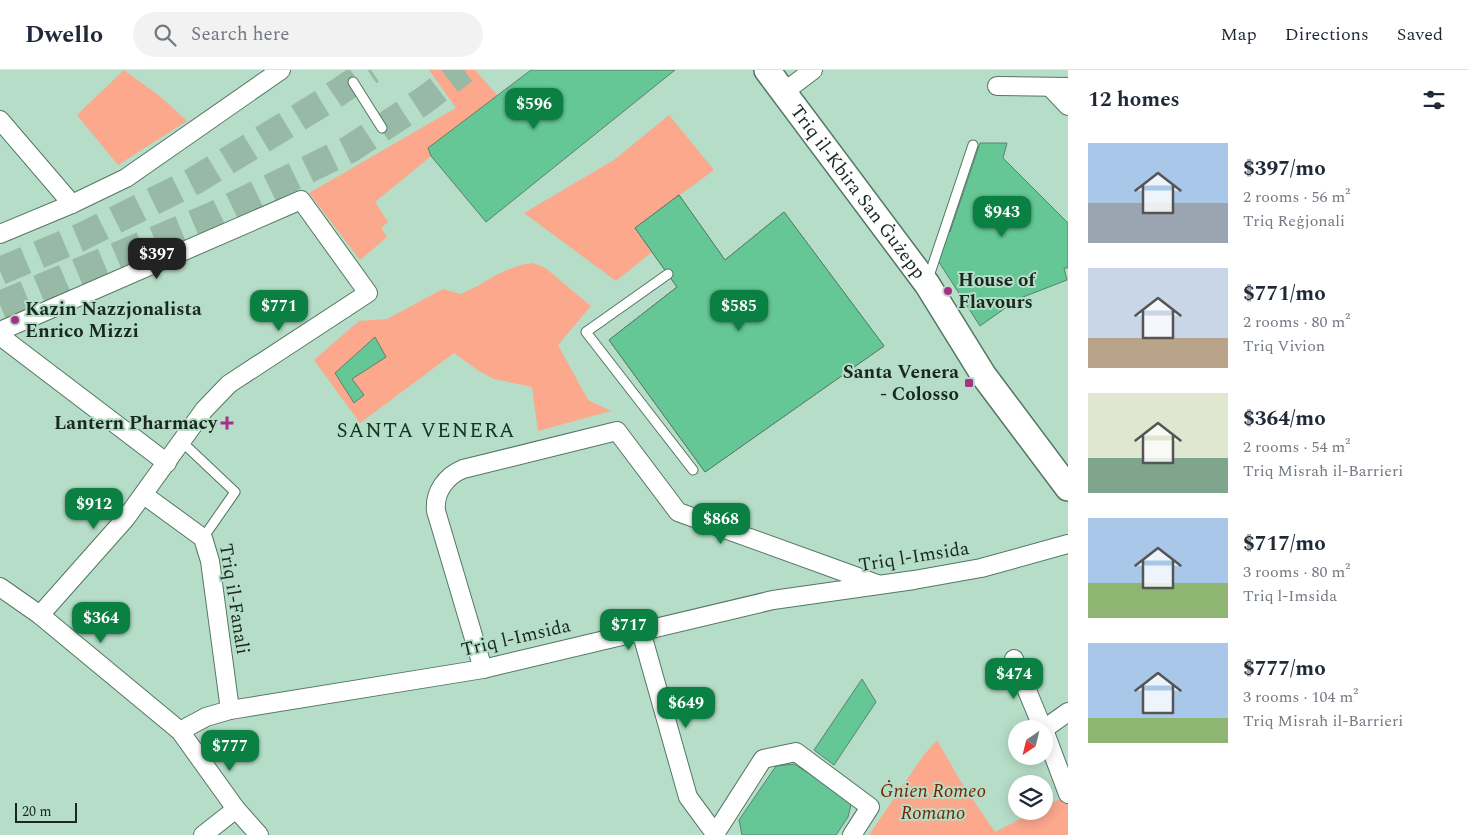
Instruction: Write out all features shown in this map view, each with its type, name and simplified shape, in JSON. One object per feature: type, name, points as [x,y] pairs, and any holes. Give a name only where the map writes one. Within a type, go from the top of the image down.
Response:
[{"type":"main road","name":"Triq il-Kbira San Ġużepp","points":[[768,70],[927,284],[984,376],[1068,488]]},
{"type":"street","points":[[0,234],[72,204],[126,178],[282,70]]},
{"type":"street","points":[[784,92],[813,70]]},
{"type":"street","points":[[998,86],[1068,87]]},
{"type":"street","points":[[1050,87],[1068,106]]},
{"type":"street","points":[[0,120],[72,204]]},
{"type":"street","points":[[0,331],[302,200],[368,293],[229,384],[204,410],[126,518],[40,615]]},
{"type":"street","points":[[0,336],[167,462]]},
{"type":"street","points":[[482,669],[436,511],[435,501],[437,493],[450,476],[463,469],[617,431],[678,512],[879,585]]},
{"type":"street","name":"Triq il-Fanali","points":[[144,495],[203,538],[210,561],[230,710]]},
{"type":"street","name":"Triq l-Imsida","points":[[180,731],[206,717],[230,710],[482,669],[773,600],[914,580],[980,568],[1068,544]]},
{"type":"street","points":[[0,587],[40,615],[180,731],[236,809],[259,835]]},
{"type":"street","points":[[641,631],[688,797],[715,834],[763,759],[796,752],[870,807],[852,835]]},
{"type":"street","points":[[1014,659],[1040,720]]},
{"type":"street","points":[[1053,723],[1068,712]]},
{"type":"street","points":[[1053,753],[1068,794]]},
{"type":"street","points":[[203,835],[236,809]]},
{"type":"lane","points":[[353,82],[382,128]]},
{"type":"lane","points":[[927,284],[973,145]]},
{"type":"lane","points":[[668,274],[586,332],[693,470]]},
{"type":"lane","points":[[181,441],[235,492],[203,538]]},
{"type":"green space","points":[[124,70],[161,97],[187,121],[118,165],[77,115]]},
{"type":"green space","points":[[429,70],[475,70],[498,96],[431,156],[375,202],[388,222],[381,228],[387,237],[360,260],[309,193],[456,108]]},
{"type":"green space","points":[[669,115],[714,170],[635,228],[652,252],[616,281],[524,213],[614,160]]},
{"type":"green space","points":[[532,263],[544,267],[591,306],[558,345],[588,400],[611,411],[538,431],[532,387],[494,379],[454,353],[360,423],[314,360],[359,321],[387,319],[443,289],[460,294],[512,268]]},
{"type":"green space","name":"Ġnien Romeo Romano","points":[[937,740],[961,782],[995,832],[1018,820],[1053,820],[1053,802],[1068,795],[1068,835],[869,835],[923,756]]},
{"type":"building","points":[[531,70],[675,70],[486,222],[431,156],[428,148]]},
{"type":"building","points":[[980,143],[1007,143],[1003,158],[1068,223],[1068,268],[1064,268],[1067,280],[1018,299],[980,326],[937,259],[946,231],[950,232]]},
{"type":"building","points":[[679,195],[725,260],[784,212],[884,346],[705,472],[609,340],[677,287],[635,228]],"holes":[[[798,261],[851,335],[717,431],[663,358]]]},
{"type":"building","points":[[679,195],[725,260],[784,212],[884,346],[705,472],[609,340],[677,287],[635,228]]},
{"type":"building","points":[[375,337],[386,357],[352,379],[364,395],[354,403],[335,373]]},
{"type":"building","points":[[862,679],[876,702],[834,765],[814,750]]},
{"type":"building","points":[[794,764],[852,801],[848,817],[836,835],[742,835],[739,820],[776,766]]},
{"type":"tunnel","points":[[0,271],[81,237],[194,181],[324,102],[371,70]]},
{"type":"tunnel","points":[[0,305],[210,217],[350,149],[423,101],[464,70]]},
{"type":"place","name":"House of Flavours","points":[[948,291]]},
{"type":"place","name":"Kazin Nazzjonalista Enrico Mizzi","points":[[15,320]]},
{"type":"place","name":"Santa Venera - Colosso","points":[[969,383]]},
{"type":"place","name":"Lantern Pharmacy","points":[[227,423]]},
{"type":"district","name":"SANTA VENERA","points":[[426,431]]}]
